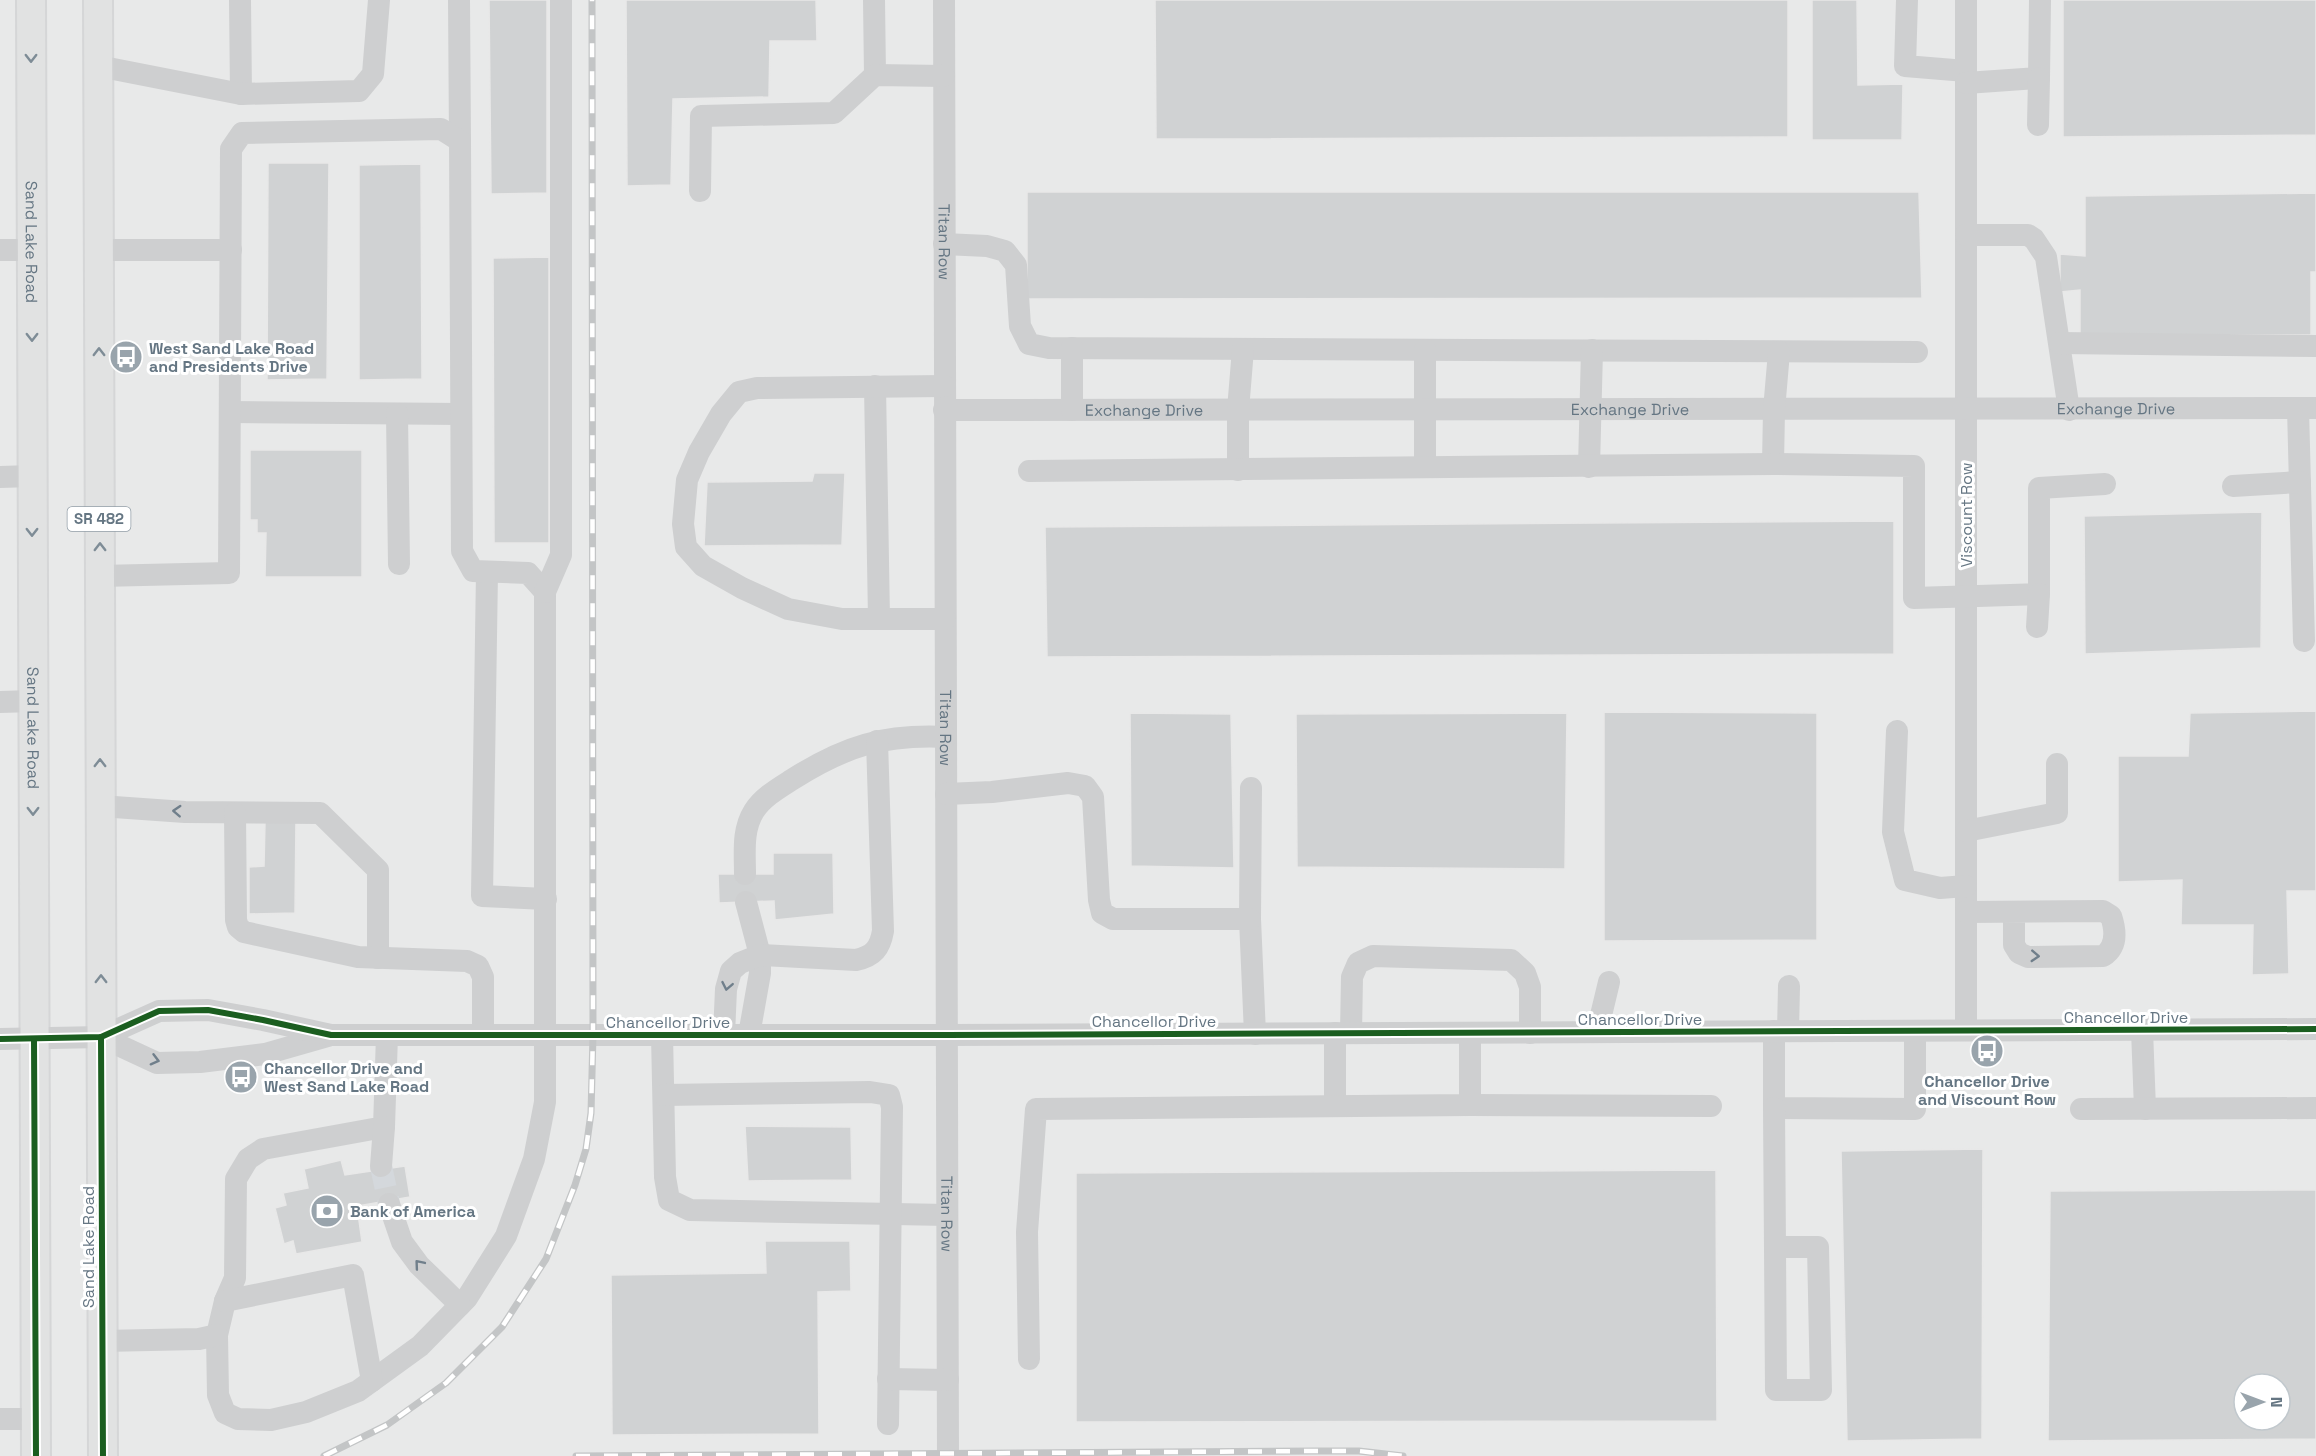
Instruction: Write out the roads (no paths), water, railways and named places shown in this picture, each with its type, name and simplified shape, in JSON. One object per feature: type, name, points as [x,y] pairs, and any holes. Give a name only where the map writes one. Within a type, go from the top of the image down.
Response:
[{"type":"main road","name":"Sand Lake Road","points":[[31,0],[36,1456]]},
{"type":"main road","name":"Sand Lake Road","points":[[98,0],[103,1456]]},
{"type":"street","points":[[240,0],[241,94]]},
{"type":"street","points":[[98,66],[241,94],[360,91],[373,74],[379,0]]},
{"type":"street","points":[[459,0],[462,551],[473,571],[528,573],[545,592]]},
{"type":"street","points":[[384,1127],[263,1149],[248,1159],[236,1179],[235,1278],[225,1301],[217,1335],[218,1395],[225,1413],[238,1419],[271,1420],[306,1412],[358,1390],[420,1346],[467,1298],[506,1236],[534,1159],[545,1102],[545,592],[561,555],[561,0]]},
{"type":"street","points":[[874,0],[875,75]]},
{"type":"street","name":"Titan Row","points":[[944,0],[948,1456]]},
{"type":"street","points":[[1907,0],[1905,66],[1965,76],[2038,78]]},
{"type":"street","name":"Viscount Row","points":[[1965,0],[1965,1030]]},
{"type":"street","points":[[2038,124],[2040,0]]},
{"type":"street","points":[[700,190],[701,116],[834,113],[875,75],[944,76]]},
{"type":"street","points":[[100,576],[229,573],[231,149],[242,133],[441,129],[460,141]]},
{"type":"street","points":[[1965,235],[2028,235],[2034,238],[2046,257],[2069,410]]},
{"type":"street","points":[[944,244],[987,246],[1005,251],[1016,265],[1020,326],[1029,344],[1048,348],[1917,352]]},
{"type":"street","points":[[0,250],[31,250]]},
{"type":"street","points":[[99,250],[231,250]]},
{"type":"street","points":[[2060,343],[2316,346]]},
{"type":"street","points":[[1072,348],[1072,410]]},
{"type":"street","points":[[1238,470],[1238,410],[1244,349]]},
{"type":"street","points":[[1425,350],[1425,467]]},
{"type":"street","points":[[1589,467],[1592,351]]},
{"type":"street","points":[[1773,464],[1774,410],[1779,352]]},
{"type":"street","points":[[875,386],[879,619]]},
{"type":"street","points":[[944,386],[757,388],[739,392],[721,414],[699,452],[687,480],[683,524],[686,547],[703,566],[742,588],[788,609],[842,619],[945,619]]},
{"type":"street","points":[[2304,641],[2300,482],[2307,408]]},
{"type":"street","name":"Exchange Drive","points":[[944,410],[2307,408]]},
{"type":"street","points":[[230,412],[461,414]]},
{"type":"street","points":[[397,414],[399,564]]},
{"type":"street","points":[[1029,471],[1773,464],[1914,466],[1914,598],[2038,594]]},
{"type":"street","points":[[0,477],[32,476]]},
{"type":"street","points":[[2233,486],[2300,482]]},
{"type":"street","points":[[2037,627],[2039,488],[2105,484]]},
{"type":"street","points":[[486,572],[482,896],[546,899]]},
{"type":"street","points":[[0,702],[33,701]]},
{"type":"street","points":[[1897,731],[1893,831],[1905,880],[1940,888],[1965,886]]},
{"type":"street","points":[[745,874],[745,835],[753,812],[765,798],[795,777],[832,756],[877,741],[901,737],[946,737]]},
{"type":"street","points":[[724,1035],[726,989],[732,971],[740,963],[760,956],[856,960],[866,958],[878,949],[883,931],[877,741]]},
{"type":"street","points":[[1965,831],[2057,813],[2057,764]]},
{"type":"street","points":[[946,794],[992,792],[1068,783],[1085,786],[1094,797],[1099,900],[1102,913],[1113,919],[1250,919]]},
{"type":"street","points":[[1251,788],[1250,919],[1255,1034]]},
{"type":"street","points":[[100,806],[235,813],[320,813],[378,870],[378,958]]},
{"type":"street","points":[[235,813],[236,920],[238,927],[244,932],[358,957],[467,961],[478,966],[483,977],[483,1035]]},
{"type":"street","points":[[746,902],[760,956],[760,973],[749,1035]]},
{"type":"street","points":[[1965,912],[2014,913]]},
{"type":"street","points":[[1335,1106],[1352,978],[1358,963],[1373,956],[1511,960],[1525,973],[1530,987],[1530,1033]]},
{"type":"street","points":[[1597,1032],[1609,982]]},
{"type":"street","points":[[1774,1247],[1818,1247],[1821,1390],[1776,1390],[1774,1247],[1774,1108],[1781,1031],[1789,986]]},
{"type":"street","name":"Chancellor Drive","points":[[0,1039],[101,1037],[159,1011],[198,1010],[262,1020],[331,1035],[1343,1034],[2316,1029]]},
{"type":"street","points":[[2142,1030],[2145,1109]]},
{"type":"street","points":[[1774,1108],[1915,1109],[1915,1031]]},
{"type":"street","points":[[1470,1033],[1470,1105]]},
{"type":"street","name":"Chancellor Drive","points":[[101,1037],[157,1063],[200,1062],[265,1054],[331,1035]]},
{"type":"street","points":[[381,1166],[387,1035]]},
{"type":"street","points":[[662,1035],[665,1178],[669,1200],[690,1210],[947,1215]]},
{"type":"street","points":[[664,1095],[870,1092],[889,1095],[892,1107],[892,1214],[888,1424]]},
{"type":"street","points":[[1029,1359],[1027,1232],[1036,1109],[1470,1105],[1711,1106]]},
{"type":"street","points":[[2081,1109],[2316,1108]]},
{"type":"street","points":[[389,1204],[402,1242],[419,1265],[460,1305]]},
{"type":"street","points":[[225,1301],[353,1275],[372,1381]]},
{"type":"street","points":[[102,1341],[198,1339],[217,1335]]},
{"type":"street","points":[[888,1379],[948,1380]]},
{"type":"street","points":[[0,1419],[35,1419]]},
{"type":"tunnel","points":[[381,1166],[389,1204]]},
{"type":"railway","points":[[324,1456],[387,1425],[446,1383],[502,1327],[546,1259],[575,1185],[586,1149],[591,1113],[593,1035],[592,0]]},
{"type":"railway","points":[[576,1456],[1318,1451],[1359,1451],[1403,1456]]},
{"type":"place","name":"West Sand Lake Road and Presidents Drive","points":[[126,357]]},
{"type":"place","name":"Chancellor Drive and Viscount Row","points":[[1987,1051]]},
{"type":"place","name":"Chancellor Drive and West Sand Lake Road","points":[[241,1077]]},
{"type":"place","name":"Bank of America","points":[[327,1211]]}]
